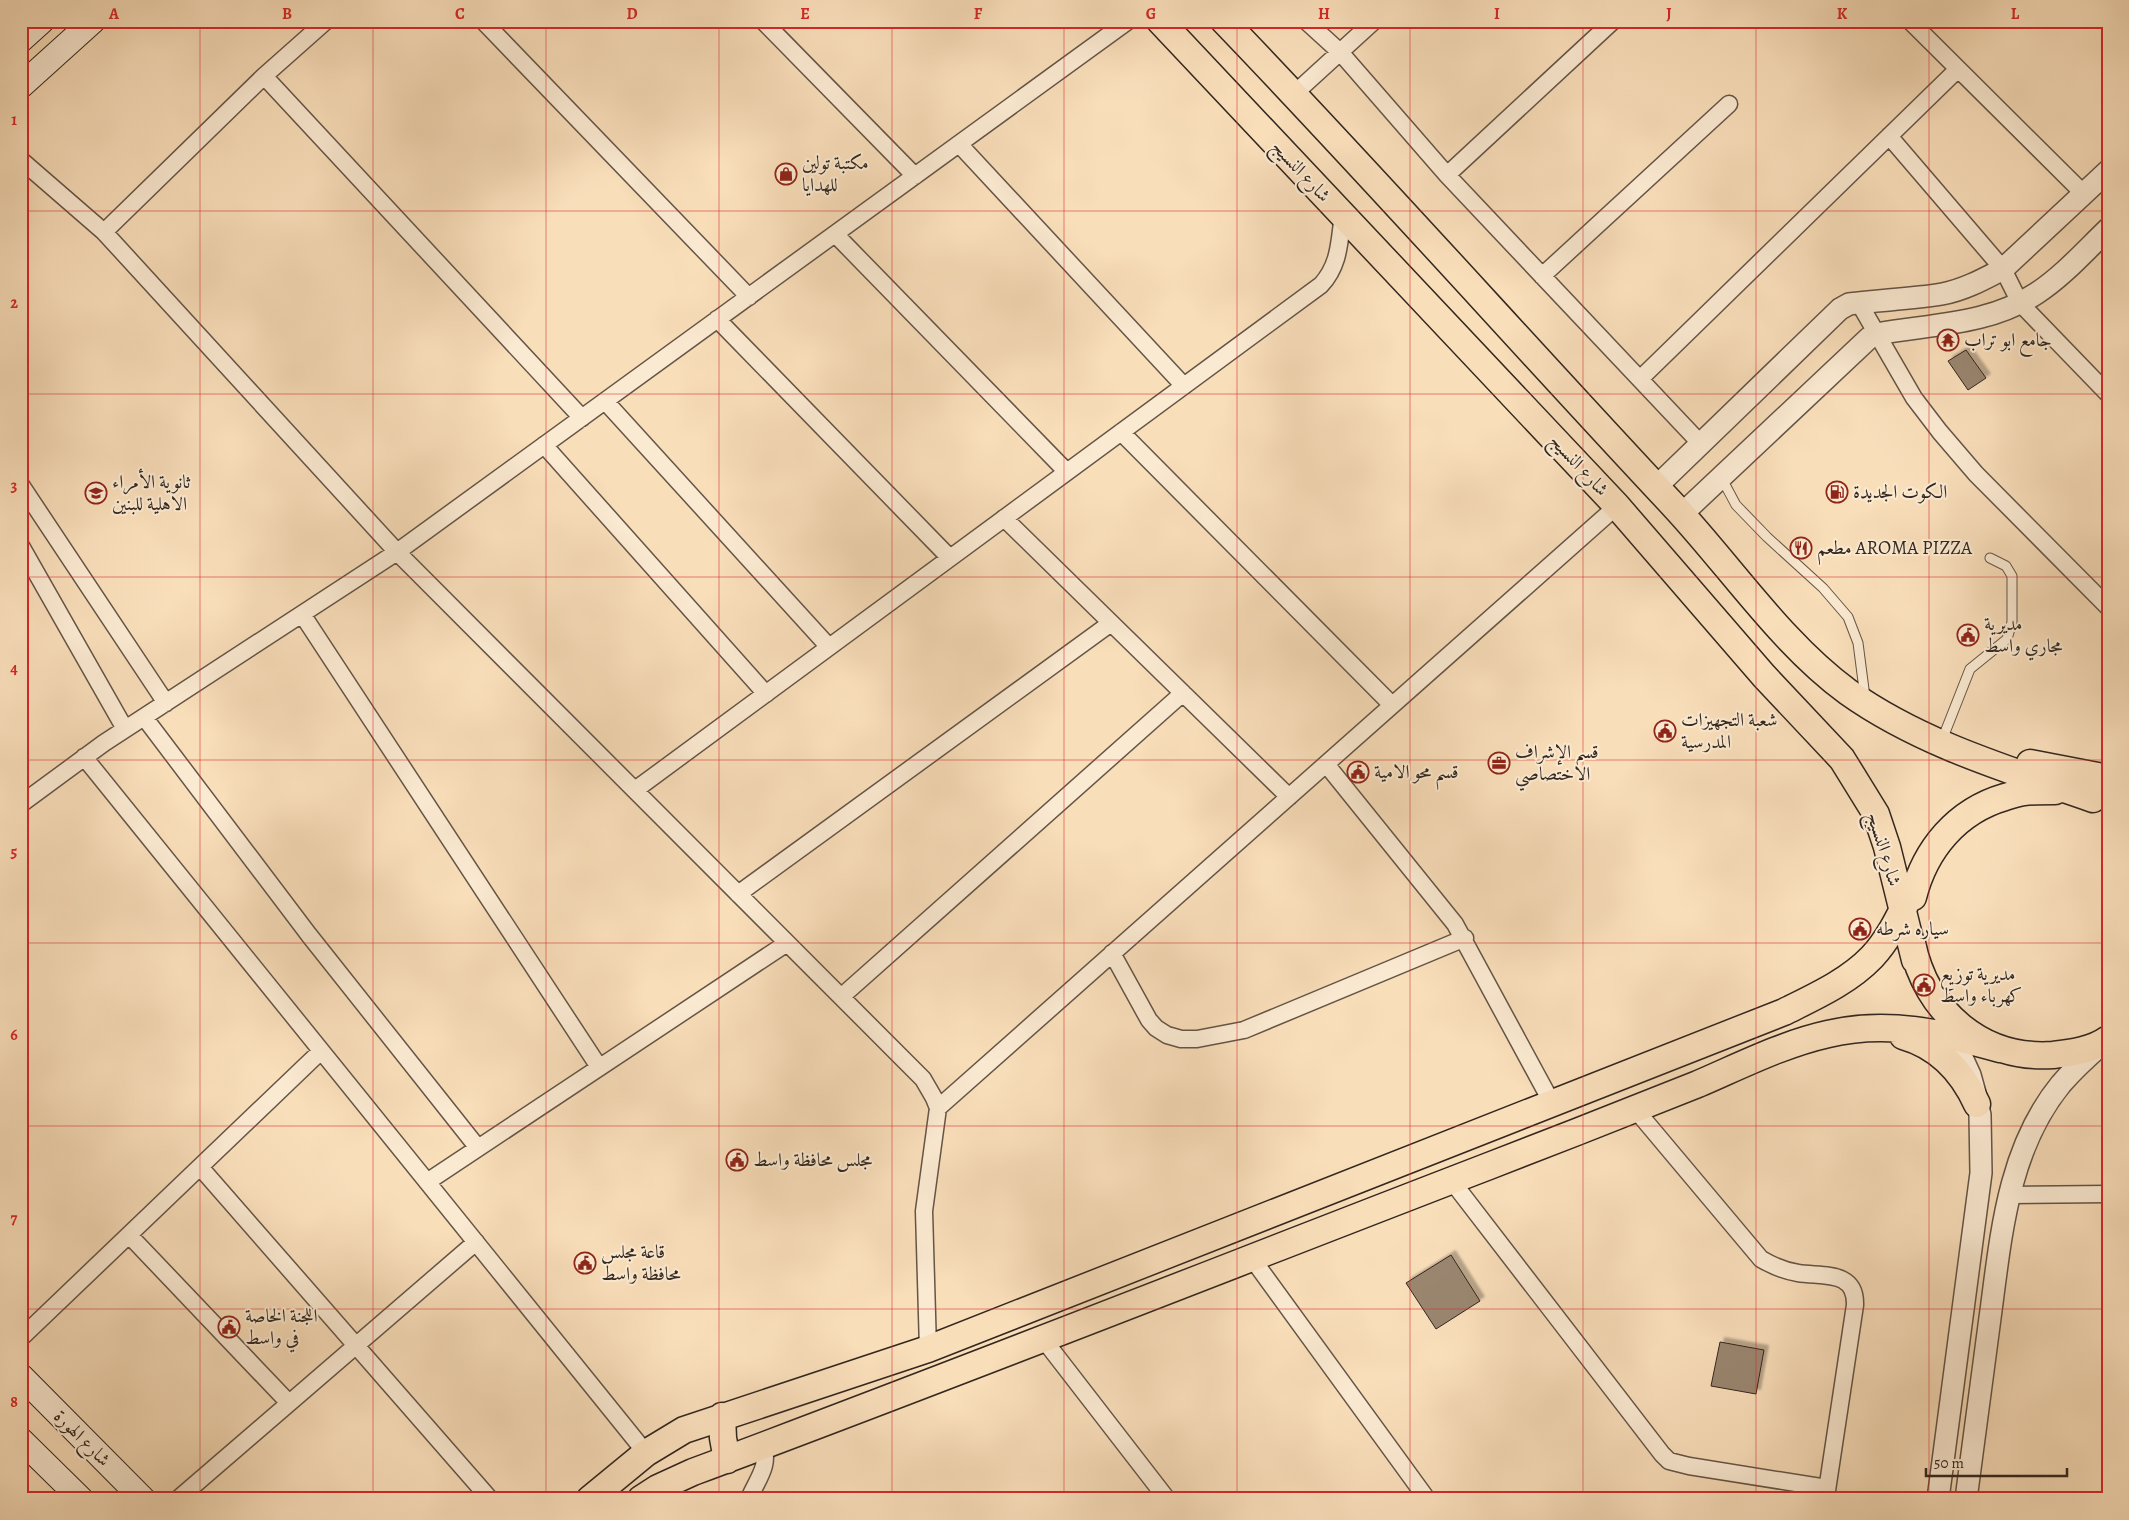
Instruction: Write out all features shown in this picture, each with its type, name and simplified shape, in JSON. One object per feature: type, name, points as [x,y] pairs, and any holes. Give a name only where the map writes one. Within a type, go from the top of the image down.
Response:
[{"type":"main road","points":[[21,40],[42,21]]},
{"type":"main road","points":[[21,86],[93,21]]},
{"type":"main road","name":"شارع النسيج","points":[[1160,21],[1617,506],[1764,676],[1842,759],[1876,814],[1887,847],[1916,960]]},
{"type":"main road","points":[[1224,21],[1294,94],[1682,514],[1806,658],[1847,692],[1866,704],[1943,744],[2102,803]]},
{"type":"main road","points":[[1943,744],[2108,778]]},
{"type":"main road","points":[[590,1499],[646,1453],[684,1430],[928,1349],[1784,1012],[1813,998],[1852,974],[1872,957],[1885,940],[1902,910],[1933,848],[1957,822],[1988,802],[2022,792],[2058,791],[2102,803]]},
{"type":"main road","points":[[1852,974],[1872,945],[1881,925],[1884,897],[1883,865],[1876,814]]},
{"type":"main road","points":[[1917,881],[1910,920],[1916,960],[1932,995],[1950,1018],[1973,1036],[2000,1049]]},
{"type":"main road","points":[[1855,1029],[1887,1032],[1903,1036],[1934,1051],[1952,1065],[1967,1083],[1977,1104]]},
{"type":"main road","points":[[652,1496],[672,1481],[1044,1340],[1251,1257],[1635,1109],[1796,1044],[1827,1034],[1855,1029],[1912,1029],[2035,1056],[2071,1053],[2106,1041]]},
{"type":"main road","points":[[1328,1192],[1343,1222]]},
{"type":"main road","name":"شارع الهورة","points":[[21,1376],[142,1499]]},
{"type":"main road","points":[[722,1416],[727,1460]]},
{"type":"main road","points":[[21,1440],[81,1499]]},
{"type":"street","points":[[104,232],[264,76],[326,21]]},
{"type":"street","points":[[483,21],[748,297]]},
{"type":"street","points":[[763,21],[915,176]]},
{"type":"street","points":[[21,804],[125,729],[397,552],[1128,21]]},
{"type":"street","points":[[1306,21],[1340,52],[1447,175],[1701,444]]},
{"type":"street","points":[[1294,94],[1374,21]]},
{"type":"street","points":[[1447,175],[1612,21]]},
{"type":"street","points":[[1910,21],[2084,194]]},
{"type":"street","points":[[1640,379],[1958,69]]},
{"type":"street","points":[[264,76],[582,418]]},
{"type":"street","points":[[1542,276],[1728,104]]},
{"type":"street","points":[[1889,136],[2003,269],[2020,303],[2108,394]]},
{"type":"street","points":[[959,144],[1184,386]]},
{"type":"street","points":[[21,160],[104,232],[397,552],[923,1079],[938,1108],[924,1211],[928,1349]]},
{"type":"street","points":[[1656,487],[1830,318],[1849,304],[1943,294],[1967,287],[2003,269],[2108,171]]},
{"type":"street","points":[[635,790],[1321,285],[1334,268],[1338,255],[1342,215]]},
{"type":"street","points":[[1682,514],[1869,338],[1877,334],[1979,318],[2002,312],[2038,293],[2108,229]]},
{"type":"street","points":[[835,234],[1067,472]]},
{"type":"street","points":[[1859,303],[1914,398],[1940,432],[1976,474],[2108,606]]},
{"type":"street","points":[[718,319],[950,558]]},
{"type":"street","points":[[605,401],[829,647]]},
{"type":"street","points":[[1121,432],[1392,705]]},
{"type":"street","points":[[544,445],[766,694]]},
{"type":"street","points":[[21,485],[166,702]]},
{"type":"street","points":[[938,1108],[1617,506]]},
{"type":"street","points":[[1004,518],[1289,797]]},
{"type":"street","points":[[21,546],[125,729]]},
{"type":"street","points":[[302,614],[599,1067]]},
{"type":"street","points":[[738,894],[1111,623]]},
{"type":"street","points":[[841,997],[1183,693]]},
{"type":"street","points":[[144,717],[309,935],[478,1148]]},
{"type":"street","points":[[84,757],[646,1453]]},
{"type":"street","points":[[1326,764],[1455,924],[1552,1103]]},
{"type":"street","points":[[1112,953],[1156,1028],[1167,1035],[1196,1040],[1244,1030],[1464,938]]},
{"type":"street","points":[[427,1182],[787,942]]},
{"type":"street","points":[[1932,995],[1970,1075],[1977,1104],[1981,1140],[1979,1194],[1938,1499]]},
{"type":"street","points":[[1966,1499],[2002,1226],[2009,1195],[2022,1153],[2049,1101],[2066,1079],[2106,1041]]},
{"type":"street","points":[[21,1338],[321,1051]]},
{"type":"street","points":[[1451,1180],[1656,1446],[1669,1460],[1689,1466],[1826,1493],[1854,1305],[1853,1290],[1847,1282],[1840,1278],[1790,1271],[1761,1259],[1635,1109]]},
{"type":"street","points":[[200,1167],[490,1499]]},
{"type":"street","points":[[2009,1195],[2108,1194]]},
{"type":"street","points":[[129,1235],[289,1403]]},
{"type":"street","points":[[178,1499],[476,1242]]},
{"type":"street","points":[[1251,1257],[1427,1499]]},
{"type":"street","points":[[1044,1340],[1167,1499]]},
{"type":"street","points":[[749,1499],[764,1468],[767,1456],[763,1446]]},
{"type":"lane","points":[[1721,477],[1736,506],[1824,588],[1848,618],[1858,643],[1866,704]]},
{"type":"lane","points":[[1943,744],[1970,669],[2007,639],[2012,622],[2012,576],[2006,566],[1990,558]]},
{"type":"building","points":[[1966,350],[1986,378],[1968,390],[1948,361]]},
{"type":"building","points":[[1451,1255],[1480,1301],[1436,1329],[1406,1283]]},
{"type":"building","points":[[1720,1342],[1764,1350],[1756,1394],[1711,1386]]},
{"type":"place","name":"مكتبة تولين للهدايا","points":[[786,174]]},
{"type":"place","name":"جامع ابو تراب","points":[[1948,340]]},
{"type":"place","name":"الكوت الجديدة","points":[[1837,492]]},
{"type":"place","name":"ثانوية الأمراء الاهلية للبنين","points":[[96,493]]},
{"type":"place","name":"مطعم AROMA PIZZA","points":[[1801,548]]},
{"type":"place","name":"مديرية مجاري واسط","points":[[1968,635]]},
{"type":"place","name":"شعبة التجهيزات المدرسية","points":[[1665,731]]},
{"type":"place","name":"قسم الإشراف الاختصاصي","points":[[1499,763]]},
{"type":"place","name":"قسم محو الامية","points":[[1358,772]]},
{"type":"place","name":"سياره شرطه","points":[[1860,929]]},
{"type":"place","name":"مديرية توزيع كهرباء واسط","points":[[1924,985]]},
{"type":"place","name":"مجلس محافظة واسط","points":[[737,1160]]},
{"type":"place","name":"قاعة مجلس محافظة واسط","points":[[585,1263]]},
{"type":"place","name":"اللجنة الخاصة في واسط","points":[[229,1327]]}]
